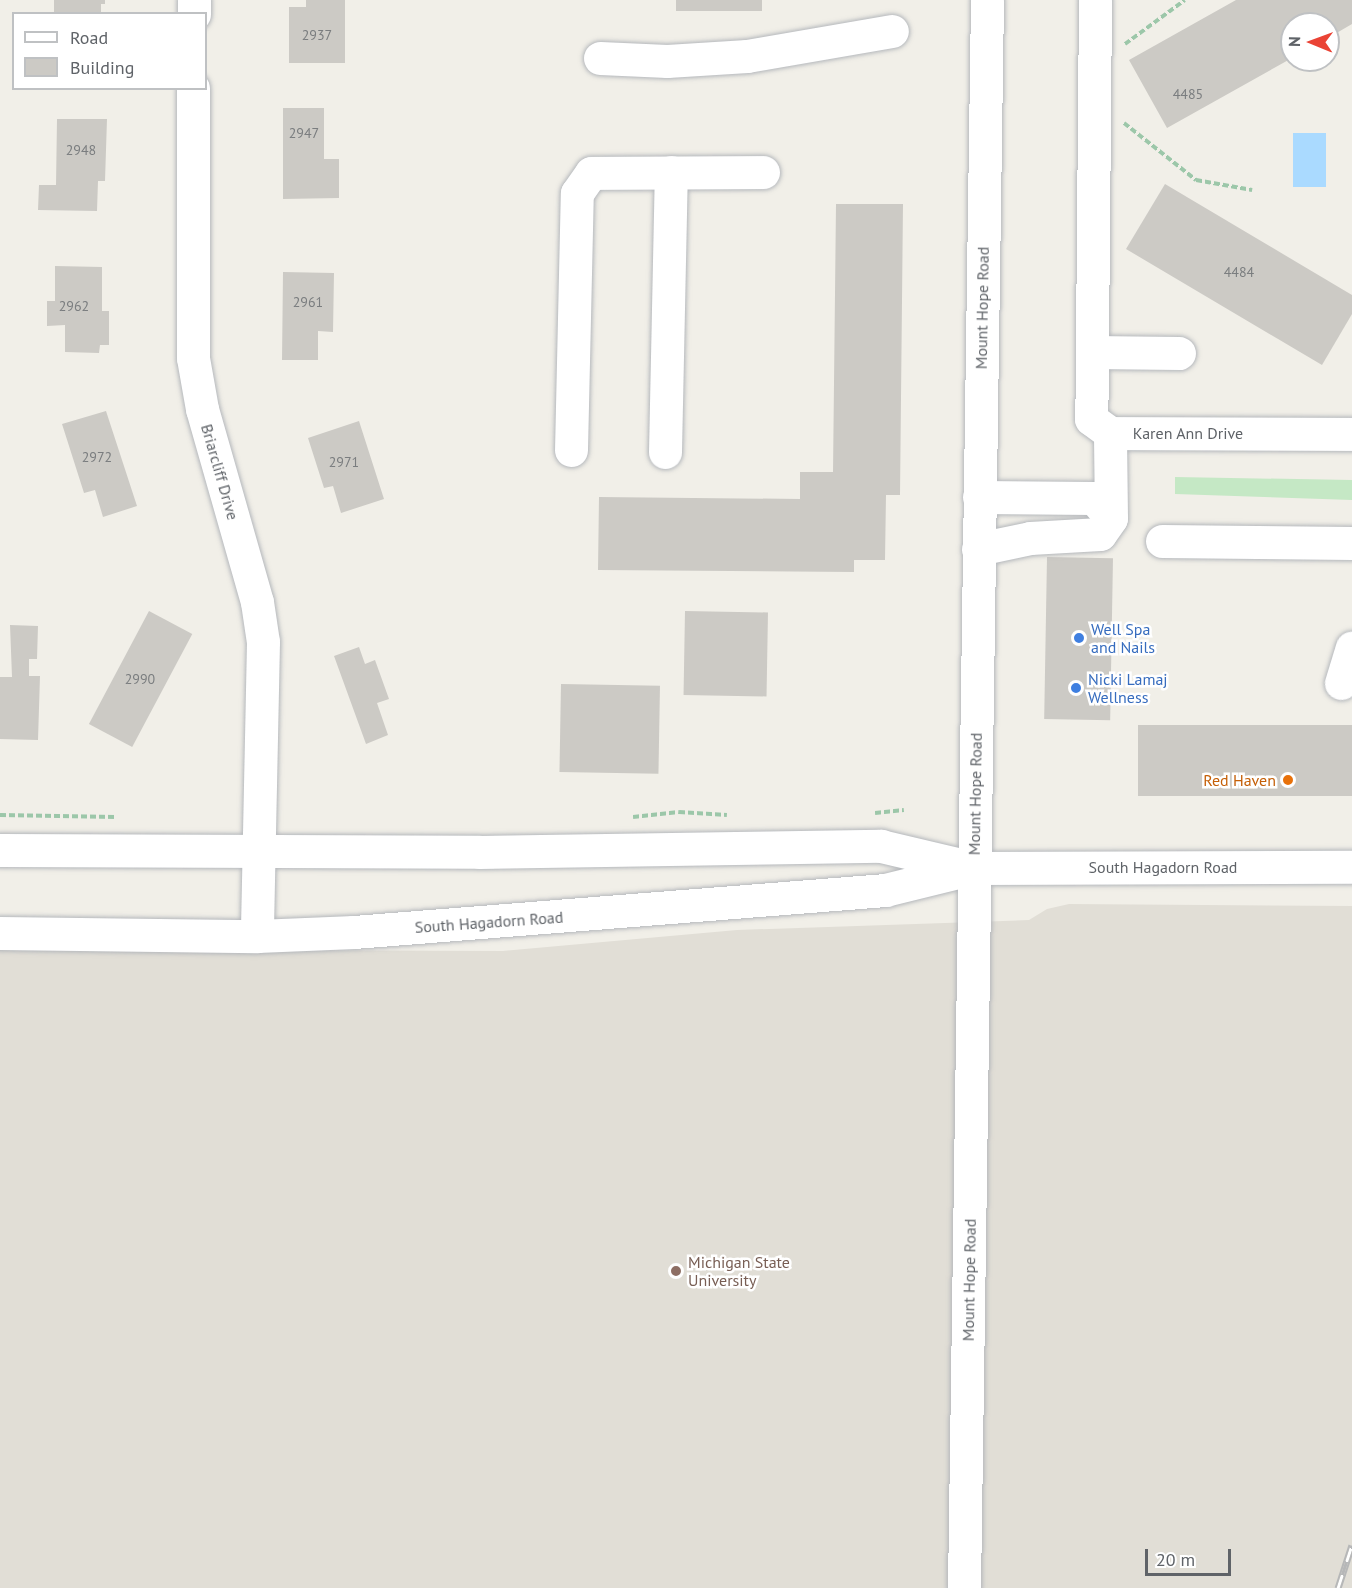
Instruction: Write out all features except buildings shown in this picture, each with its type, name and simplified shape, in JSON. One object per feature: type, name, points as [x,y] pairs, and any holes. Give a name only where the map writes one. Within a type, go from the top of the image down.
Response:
[{"type":"street","name":"Mount Hope Road","points":[[964,1588],[987,0]]},
{"type":"street","points":[[1095,0],[1091,419],[1110,433]]},
{"type":"street","points":[[600,58],[667,60],[747,56],[891,31]]},
{"type":"street","name":"Briarcliff Drive","points":[[194,90],[193,358],[202,410],[261,622],[257,936]]},
{"type":"street","points":[[571,450],[577,193],[591,172],[763,172]]},
{"type":"street","points":[[665,452],[671,172]]},
{"type":"street","points":[[1092,352],[1179,353]]},
{"type":"street","name":"Karen Ann Drive","points":[[1112,518],[1110,433],[1352,434]]},
{"type":"street","points":[[978,549],[1030,538],[1100,534],[1112,518],[1094,498],[979,497]]},
{"type":"street","points":[[1162,541],[1352,543]]},
{"type":"street","points":[[1341,683],[1352,648]]},
{"type":"street","name":"South Hagadorn Road","points":[[0,850],[259,853],[881,846],[974,868],[1352,867]]},
{"type":"street","name":"South Hagadorn Road","points":[[0,933],[257,936],[435,926],[885,890],[974,868]]},
{"type":"path","points":[[1119,48],[1185,0]]},
{"type":"path","points":[[1119,119],[1196,180],[1252,190]]},
{"type":"path","points":[[870,813],[904,810]]},
{"type":"path","points":[[626,817],[679,812],[733,815]]},
{"type":"path","points":[[0,815],[129,817]]},
{"type":"shaded area","name":"Michigan State University","points":[[1069,904],[1352,906],[1352,1588],[0,1588],[0,949],[503,951],[737,930],[1029,920],[1047,909]]},
{"type":"green space","points":[[1175,477],[1352,480],[1352,500],[1175,494]]},
{"type":"water","points":[[1293,133],[1326,133],[1326,187],[1293,187]]},
{"type":"railway","points":[[1338,1588],[1352,1545]]},
{"type":"place","name":"Well Spa and Nails","points":[[1079,638]]},
{"type":"place","name":"Nicki Lamaj Wellness","points":[[1076,688]]},
{"type":"place","name":"Red Haven","points":[[1288,780]]},
{"type":"place","name":"Michigan State University","points":[[676,1271]]}]
